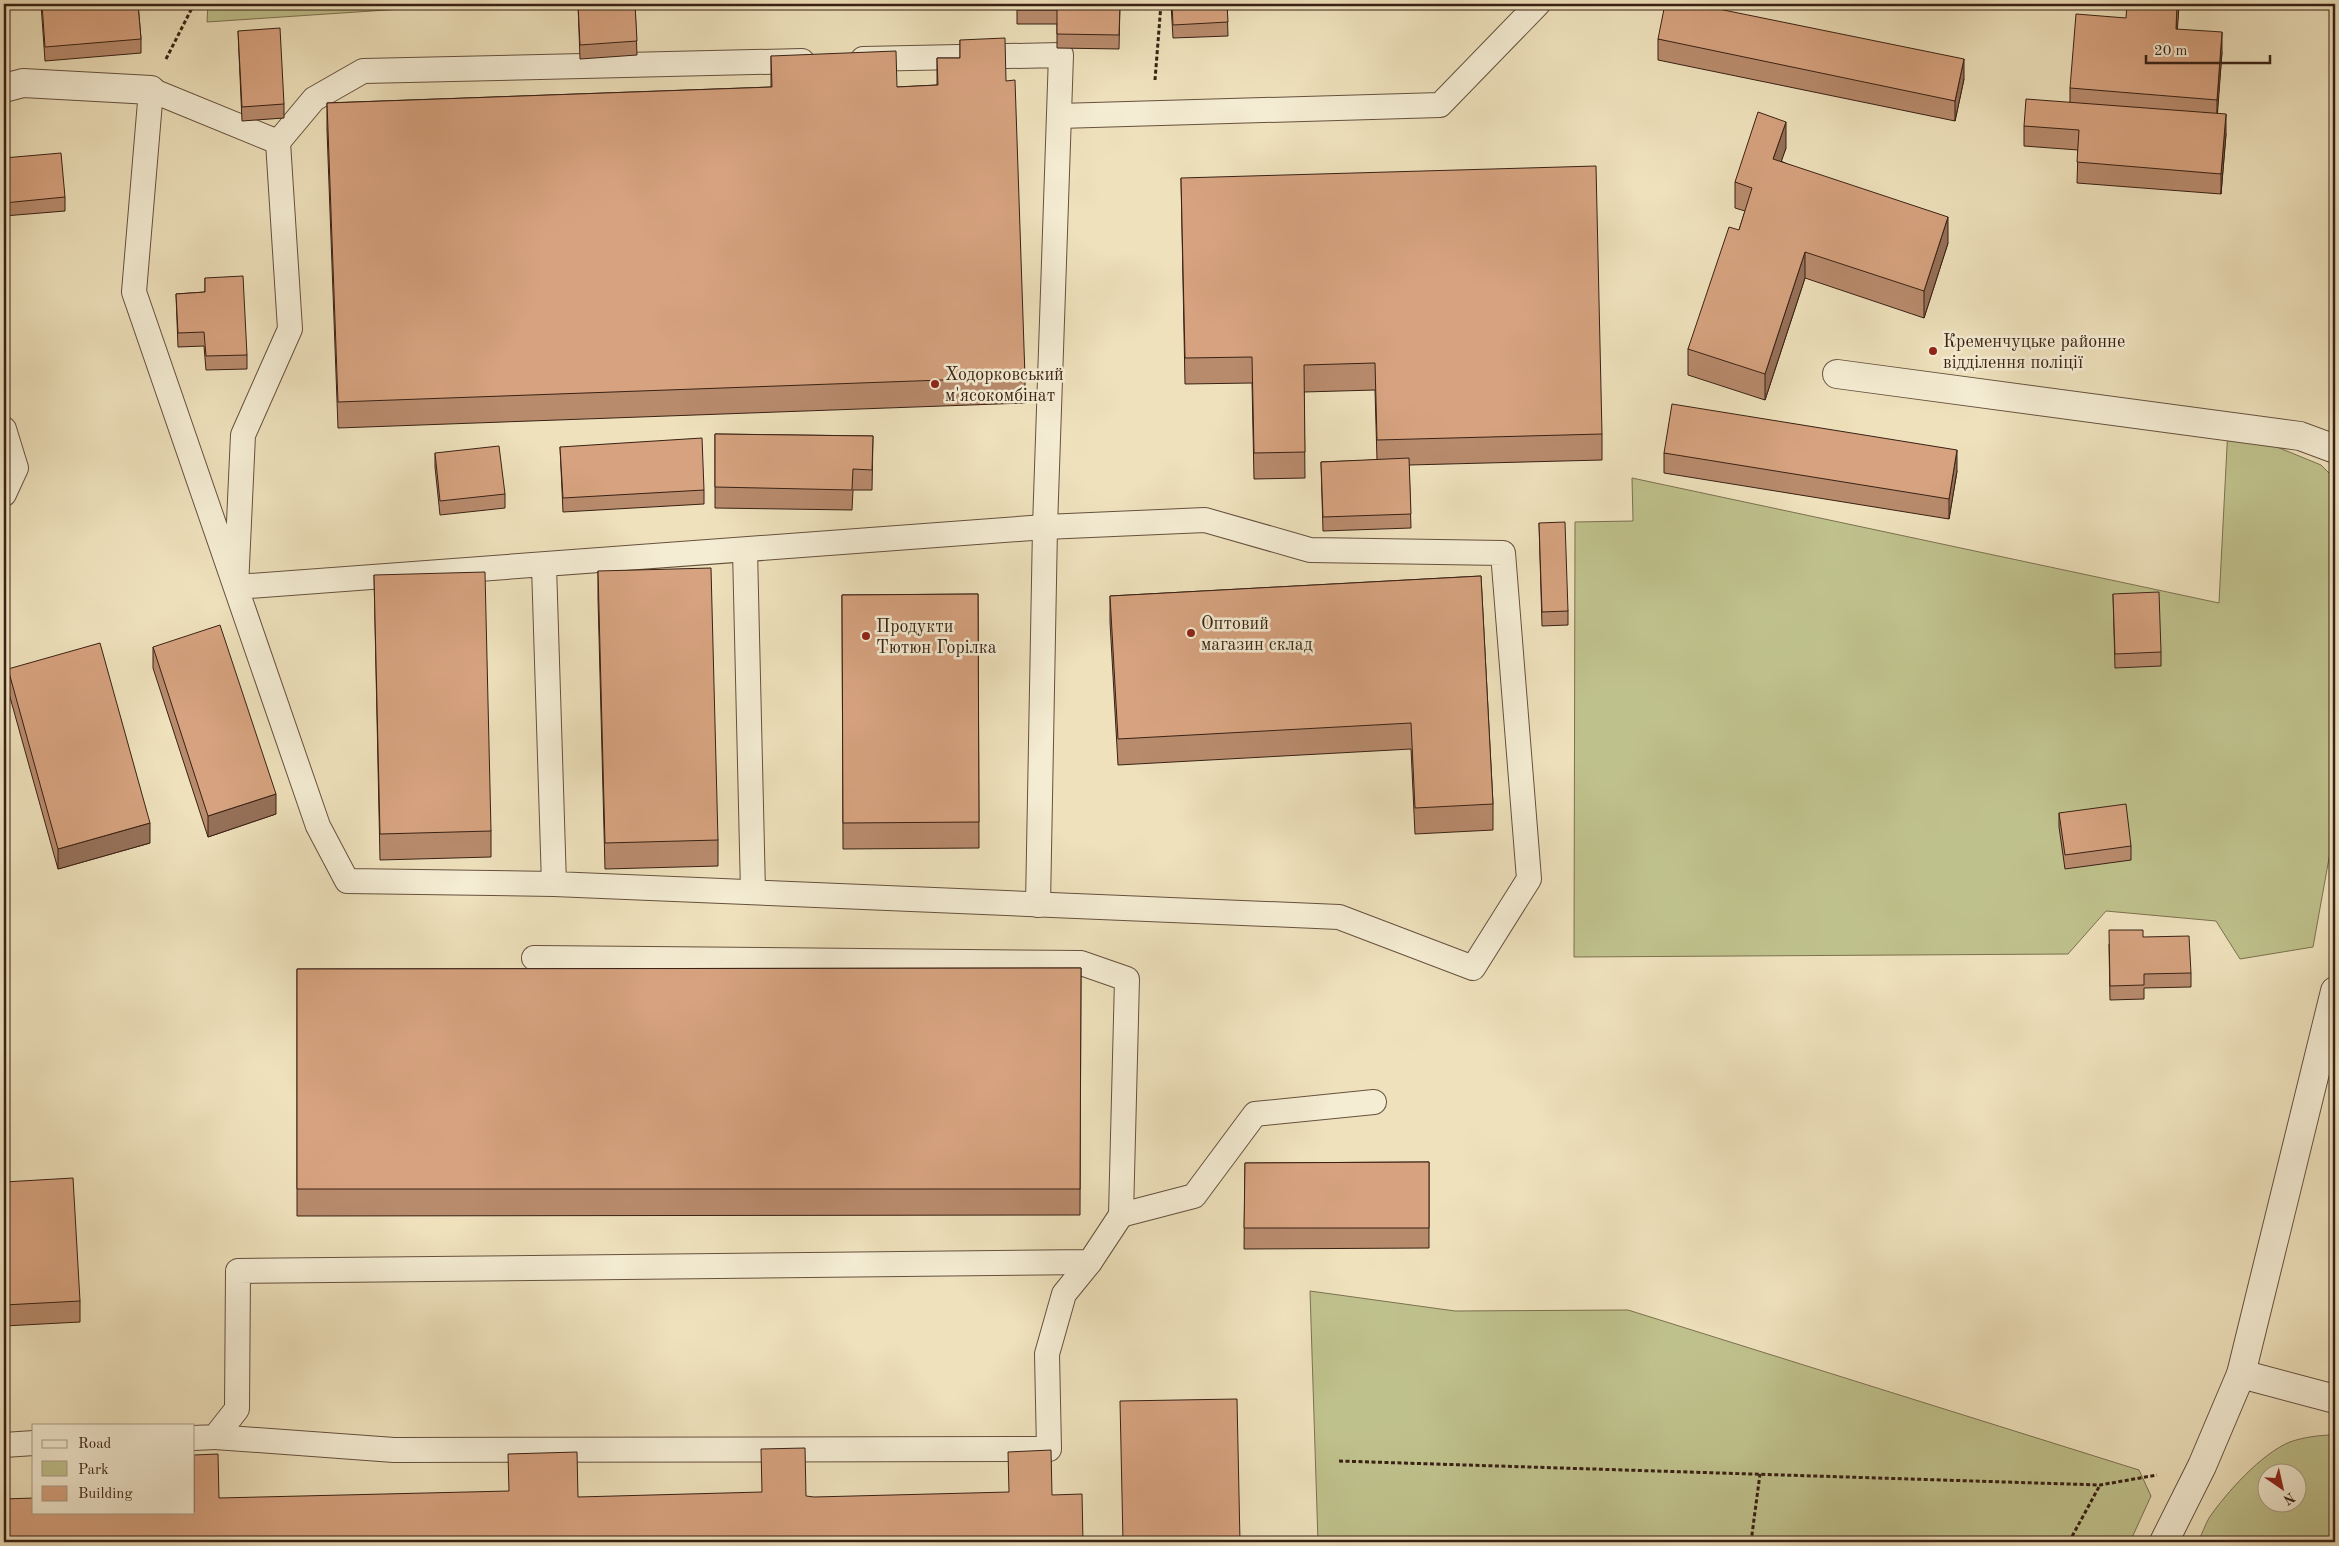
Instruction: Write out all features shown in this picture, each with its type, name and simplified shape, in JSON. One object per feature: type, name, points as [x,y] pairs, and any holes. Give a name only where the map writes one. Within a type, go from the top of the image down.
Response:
[{"type":"street","points":[[4,88],[23,83],[152,90]]},
{"type":"street","points":[[1837,374],[2300,436],[2335,449]]},
{"type":"street","points":[[2164,1542],[2202,1466],[2242,1374],[2335,991]]},
{"type":"street","points":[[2242,1374],[2335,1399]]},
{"type":"lane","points":[[1059,116],[1440,105],[1538,4]]},
{"type":"lane","points":[[236,588],[243,435],[290,329],[278,142],[314,99],[363,71],[1061,55],[1045,527],[1038,905]]},
{"type":"lane","points":[[236,588],[1045,527],[1205,520],[1310,550],[1503,553],[1529,879],[1473,968],[1339,917],[554,884],[347,881],[318,826],[134,292],[152,90],[278,142]]},
{"type":"lane","points":[[4,429],[16,468],[4,494]]},
{"type":"lane","points":[[745,550],[753,892]]},
{"type":"lane","points":[[544,566],[554,884]]},
{"type":"lane","points":[[204,1437],[394,1450],[1049,1449],[1047,1354],[1064,1294],[1090,1262],[1121,1216],[1127,979],[1081,963],[534,958]]},
{"type":"lane","points":[[1121,1216],[1194,1196],[1255,1114],[1374,1102]]},
{"type":"lane","points":[[204,1437],[236,1409],[238,1271],[1090,1262]]},
{"type":"lane","points":[[4,1445],[32,1444]]},
{"type":"path","points":[[152,90],[194,4]]},
{"type":"path","points":[[1152,113],[1161,4]]},
{"type":"path","points":[[1339,1461],[2100,1485],[2202,1466]]},
{"type":"path","points":[[1751,1542],[1760,1474]]},
{"type":"path","points":[[2069,1542],[2100,1485]]},
{"type":"green space","points":[[208,4],[477,4],[207,22]]},
{"type":"green space","points":[[2228,427],[2321,465],[2335,479],[2335,825],[2313,947],[2240,959],[2216,921],[2106,911],[2068,954],[1574,957],[1575,522],[1633,521],[1632,478],[2219,603]]},
{"type":"green space","points":[[1310,1291],[1455,1311],[1628,1310],[2139,1470],[2151,1496],[2130,1542],[1318,1542]]},
{"type":"green space","points":[[2335,1435],[2335,1538],[2322,1542],[2198,1542],[2209,1518],[2225,1497],[2256,1465],[2256,1514],[2306,1514],[2306,1464],[2257,1464],[2279,1447],[2295,1440]]},
{"type":"building","points":[[42,4],[138,4],[141,39],[45,47]]},
{"type":"building","points":[[578,4],[635,4],[637,41],[580,45]]},
{"type":"building","points":[[1017,4],[1120,4],[1119,35],[1057,34],[1057,10],[1017,10]]},
{"type":"building","points":[[1172,4],[1227,4],[1228,22],[1173,25]]},
{"type":"building","points":[[1665,4],[1694,4],[1964,59],[1955,101],[1658,39]]},
{"type":"building","points":[[2127,4],[2177,4],[2176,29],[2222,32],[2217,100],[2070,88],[2076,14],[2126,18]]},
{"type":"building","points":[[280,28],[284,104],[242,107],[238,31]]},
{"type":"building","points":[[1005,38],[1006,81],[1015,80],[1025,377],[338,402],[327,103],[772,87],[771,56],[896,51],[897,87],[938,85],[937,58],[960,58],[960,40]]},
{"type":"building","points":[[2026,99],[2226,114],[2221,174],[2077,162],[2079,130],[2024,126]]},
{"type":"building","name":"Кременчуцьке районне відділення поліції","points":[[1758,112],[1786,122],[1773,159],[1948,217],[1924,291],[1805,252],[1765,374],[1688,349],[1729,227],[1739,230],[1752,188],[1735,182]]},
{"type":"building","points":[[61,153],[65,197],[4,203],[4,158]]},
{"type":"building","points":[[1596,166],[1602,434],[1377,440],[1375,363],[1304,365],[1305,452],[1254,453],[1252,357],[1185,358],[1181,178]]},
{"type":"building","points":[[243,276],[247,355],[206,356],[204,332],[178,333],[176,294],[205,292],[205,278]]},
{"type":"building","points":[[1672,404],[1957,450],[1949,499],[1664,453]]},
{"type":"building","points":[[715,434],[873,436],[872,470],[853,469],[852,490],[715,487]]},
{"type":"building","points":[[702,438],[704,490],[563,498],[560,447]]},
{"type":"building","points":[[499,446],[505,494],[440,501],[435,453]]},
{"type":"building","points":[[1409,458],[1411,514],[1323,517],[1321,462]]},
{"type":"building","points":[[1565,522],[1568,611],[1542,612],[1539,523]]},
{"type":"building","points":[[711,568],[718,840],[605,843],[598,571]]},
{"type":"building","points":[[485,572],[491,831],[380,834],[374,575]]},
{"type":"building","points":[[1481,576],[1493,804],[1415,808],[1411,723],[1118,739],[1110,596]]},
{"type":"building","points":[[2159,592],[2161,652],[2115,654],[2113,594]]},
{"type":"building","points":[[978,594],[979,822],[843,823],[842,595]]},
{"type":"building","points":[[220,625],[276,794],[208,816],[153,647]]},
{"type":"building","points":[[100,643],[150,823],[58,849],[8,669]]},
{"type":"building","points":[[2126,804],[2131,846],[2065,855],[2059,813]]},
{"type":"building","points":[[2109,930],[2143,930],[2143,937],[2189,936],[2191,973],[2144,974],[2144,985],[2110,986]]},
{"type":"building","points":[[1081,968],[1080,1189],[297,1189],[297,969]]},
{"type":"building","points":[[1429,1162],[1429,1228],[1244,1228],[1245,1163]]},
{"type":"building","points":[[73,1178],[80,1301],[4,1305],[4,1182]]},
{"type":"building","points":[[1237,1399],[1240,1542],[1123,1542],[1120,1401]]},
{"type":"building","points":[[805,1448],[806,1496],[814,1497],[1009,1492],[1008,1452],[1051,1450],[1052,1495],[1082,1494],[1083,1542],[4,1542],[4,1499],[32,1498],[32,1514],[195,1514],[195,1455],[218,1454],[219,1498],[509,1491],[508,1454],[577,1452],[578,1497],[762,1492],[761,1449]]},
{"type":"place","name":"Кременчуцьке районне відділення поліції","points":[[1933,351]]},
{"type":"place","name":"Ходорковський м'ясокомбінат","points":[[935,384]]},
{"type":"place","name":"Оптовий магазин склад","points":[[1191,633]]},
{"type":"place","name":"Продукти Тютюн Горілка","points":[[866,636]]}]
